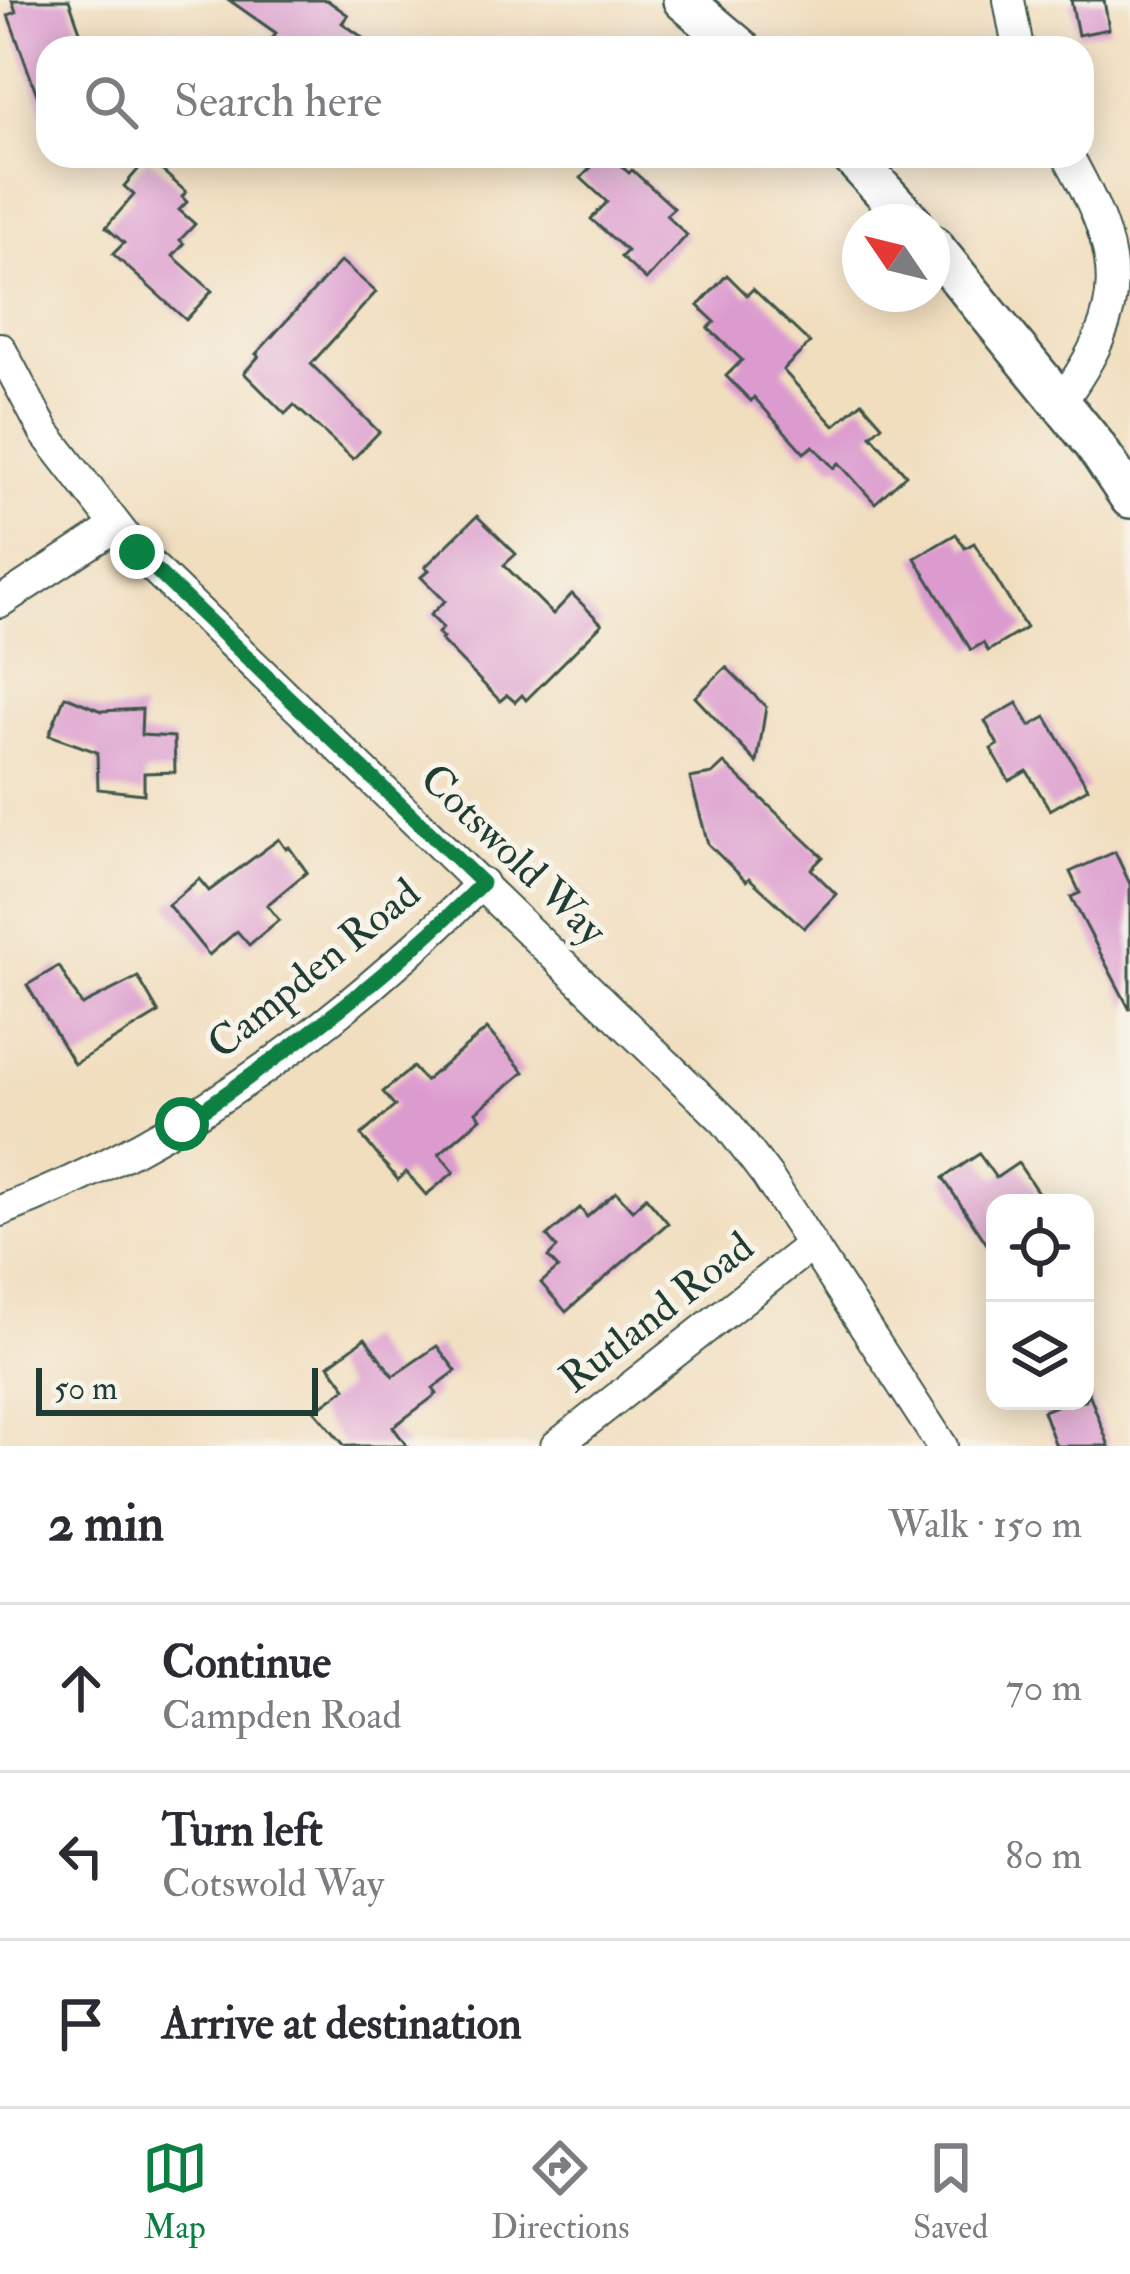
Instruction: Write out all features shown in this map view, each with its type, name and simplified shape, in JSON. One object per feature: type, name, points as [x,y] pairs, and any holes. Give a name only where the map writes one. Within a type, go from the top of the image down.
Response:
[{"type":"street","points":[[682,0],[726,36]]},
{"type":"street","points":[[1009,0],[1016,36]]},
{"type":"street","points":[[862,168],[895,204]]},
{"type":"street","points":[[1061,402],[1102,345],[1118,291],[1118,271],[1106,228],[1074,168]]},
{"type":"street","points":[[950,266],[1061,402],[1130,498]]},
{"type":"street","name":"Cotswold Way","points":[[0,348],[45,433],[115,527],[712,1107],[747,1148],[942,1446]]},
{"type":"street","points":[[0,602],[115,527]]},
{"type":"street","name":"Campden Road","points":[[0,1210],[116,1161],[250,1078],[381,975],[482,883]]},
{"type":"street","name":"Rutland Road","points":[[556,1446],[810,1246]]},
{"type":"building","points":[[12,0],[69,0],[82,36],[36,36],[36,92],[8,15],[16,12]]},
{"type":"building","points":[[229,0],[327,0],[348,15],[342,23],[361,36],[274,36]]},
{"type":"building","points":[[1071,0],[1104,0],[1109,29],[1078,35]]},
{"type":"building","points":[[139,168],[159,168],[186,192],[182,197],[187,202],[179,210],[195,224],[173,256],[212,291],[186,320],[113,254],[124,243],[106,227],[134,195],[124,186]]},
{"type":"building","points":[[591,168],[632,170],[674,208],[666,215],[687,235],[646,280],[621,257],[627,251],[591,219],[607,202],[581,178]]},
{"type":"building","points":[[341,261],[376,292],[311,364],[379,432],[353,459],[294,405],[285,414],[244,373]]},
{"type":"building","points":[[727,275],[747,295],[753,289],[810,343],[783,370],[834,426],[862,402],[882,425],[871,435],[906,475],[875,503],[839,463],[834,468],[813,446],[804,453],[754,397],[751,401],[726,376],[742,360],[708,328],[715,322],[698,306]]},
{"type":"building","points":[[477,516],[516,554],[504,565],[553,614],[572,594],[602,624],[526,700],[522,695],[515,702],[507,695],[500,701],[441,640],[438,633],[443,628],[430,615],[445,601],[421,577],[429,570],[425,567]]},
{"type":"building","points":[[956,534],[965,548],[974,543],[1026,628],[988,651],[983,643],[971,650],[915,558]]},
{"type":"building","points":[[726,667],[766,707],[757,763],[695,697]]},
{"type":"building","points":[[65,696],[101,711],[142,709],[141,735],[174,737],[175,772],[144,773],[144,794],[98,789],[97,752],[49,735]]},
{"type":"building","points":[[1017,703],[1030,726],[1046,717],[1088,788],[1050,810],[1027,771],[1009,781],[991,749],[998,745],[985,721]]},
{"type":"building","points":[[724,763],[823,857],[811,869],[836,894],[804,928],[708,844],[690,778],[712,774]]},
{"type":"building","points":[[279,839],[307,872],[267,905],[279,920],[249,945],[237,931],[209,955],[168,905],[199,879],[209,891]]},
{"type":"building","points":[[1115,852],[1130,884],[1130,1010],[1071,897],[1080,893],[1070,872]]},
{"type":"building","points":[[59,966],[82,1005],[138,977],[159,1013],[74,1064],[27,985]]},
{"type":"building","points":[[487,1029],[524,1072],[476,1112],[481,1118],[439,1154],[454,1172],[426,1195],[406,1172],[398,1180],[361,1135],[395,1106],[383,1092],[413,1067],[425,1081]]},
{"type":"building","points":[[979,1154],[996,1178],[1018,1163],[1039,1194],[986,1194],[986,1242],[943,1178]]},
{"type":"building","points":[[616,1192],[632,1210],[646,1197],[668,1223],[566,1312],[541,1283],[558,1268],[548,1257],[557,1248],[547,1236],[580,1208],[587,1217]]},
{"type":"building","points":[[365,1338],[393,1376],[437,1346],[456,1371],[433,1388],[437,1394],[393,1427],[407,1446],[345,1446],[315,1411],[346,1388],[329,1365]]},
{"type":"building","points":[[1094,1406],[1109,1446],[1056,1446],[1043,1411],[1094,1410]]},
{"type":"route","points":[[137,552],[482,883],[381,975],[250,1078],[182,1124]]}]
